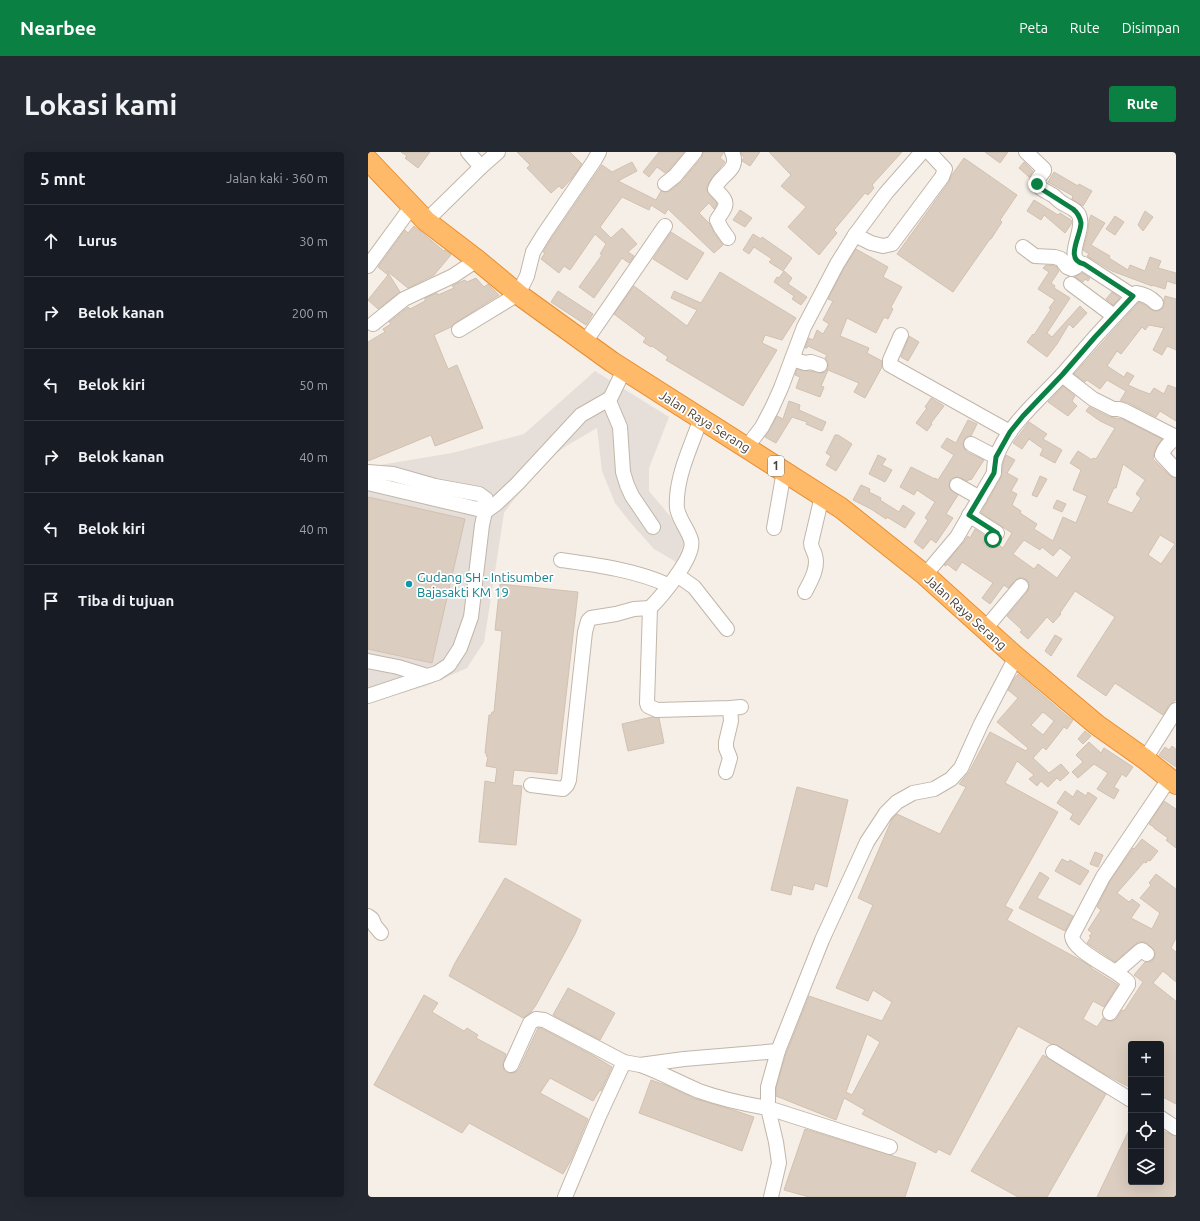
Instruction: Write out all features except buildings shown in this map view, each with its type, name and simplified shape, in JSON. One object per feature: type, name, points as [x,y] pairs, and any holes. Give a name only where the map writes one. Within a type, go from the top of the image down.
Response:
[{"type":"highway","name":"Jalan Raya Serang","points":[[368,160],[426,221],[518,294],[624,370],[841,508],[925,575],[1016,657],[1097,725],[1145,759],[1173,782]]},
{"type":"street","points":[[468,152],[481,166]]},
{"type":"street","points":[[426,221],[481,166],[498,152]]},
{"type":"street","points":[[459,330],[518,294],[527,276],[533,252],[599,152]]},
{"type":"street","points":[[665,184],[675,176],[695,152]]},
{"type":"street","points":[[728,238],[718,224],[717,220],[724,209],[726,203],[725,199],[715,189],[718,183],[734,164],[732,152]]},
{"type":"street","points":[[746,448],[762,427],[772,408],[804,327],[837,264],[855,235],[886,193],[922,152]]},
{"type":"street","points":[[855,235],[871,243],[883,246],[892,244],[942,177],[945,169],[930,152]]},
{"type":"street","points":[[1026,152],[1044,168],[1037,180],[1037,184],[1040,188],[1073,209],[1078,214],[1081,222],[1074,255],[1079,263],[1084,264],[1133,296]]},
{"type":"street","points":[[368,266],[412,206]]},
{"type":"street","points":[[585,342],[665,226]]},
{"type":"street","points":[[1023,247],[1035,256],[1055,257],[1061,259],[1067,267],[1072,269],[1079,263]]},
{"type":"street","points":[[373,324],[404,299],[453,276],[477,260]]},
{"type":"street","points":[[1071,284],[1114,316]]},
{"type":"street","points":[[925,575],[957,537],[994,473],[996,457],[1010,432],[1023,416],[1136,293],[1149,297],[1156,303]]},
{"type":"street","points":[[901,335],[890,360],[890,365],[1010,432]]},
{"type":"street","points":[[792,359],[820,365]]},
{"type":"street","points":[[624,370],[610,399],[610,405],[620,427],[623,472],[627,485],[632,496],[653,526]]},
{"type":"street","points":[[1062,375],[1093,399],[1113,409],[1125,411],[1176,438],[1166,447],[1162,455],[1176,470]]},
{"type":"street","points":[[368,483],[486,511],[496,504],[517,484],[581,415],[610,399]]},
{"type":"street","points":[[531,785],[563,789],[569,780],[585,632],[588,621],[596,616],[616,614],[634,609],[650,608],[673,580],[689,555],[692,541],[677,511],[677,495],[688,451],[701,418]]},
{"type":"street","points":[[971,444],[996,457]]},
{"type":"street","points":[[774,528],[784,471]]},
{"type":"street","points":[[368,472],[393,474],[435,486],[479,494],[486,500],[487,503],[482,525],[471,617],[460,648],[449,665],[437,672],[368,696]]},
{"type":"street","points":[[957,485],[980,498]]},
{"type":"street","points":[[805,592],[815,568],[815,555],[811,543],[822,496]]},
{"type":"street","points":[[969,515],[997,533],[992,540]]},
{"type":"street","points":[[561,560],[592,564],[654,579],[673,580],[694,587],[727,629]]},
{"type":"street","points":[[985,629],[1021,586]]},
{"type":"street","points":[[650,608],[648,706],[657,710],[736,708],[726,742],[726,748],[730,758],[726,772]]},
{"type":"street","points":[[771,1197],[779,1163],[768,1108],[768,1087],[778,1051],[822,940],[867,842],[886,813],[897,802],[913,792],[934,789],[951,779],[961,768],[981,724],[1016,657]]},
{"type":"street","points":[[368,660],[427,676]]},
{"type":"street","points":[[1145,759],[1176,710]]},
{"type":"street","points":[[1110,1013],[1128,983],[1126,979],[1076,945],[1072,941],[1072,936],[1103,877],[1173,782]]},
{"type":"street","points":[[369,919],[381,933]]},
{"type":"street","points":[[1116,972],[1140,951],[1142,950],[1147,954]]},
{"type":"street","points":[[511,1065],[530,1023],[536,1019],[544,1020],[624,1062],[656,1070],[699,1090],[739,1103],[768,1108],[890,1148]]},
{"type":"street","points":[[640,1065],[684,1059],[778,1051]]},
{"type":"street","points":[[1053,1052],[1128,1098]]},
{"type":"street","points":[[565,1197],[599,1116],[624,1062]]},
{"type":"street","points":[[1164,1120],[1176,1128]]},
{"type":"shaded area","points":[[595,371],[669,417],[649,468],[649,491],[670,516],[685,541],[676,562],[654,549],[615,503],[602,471],[597,428],[566,446],[550,458],[504,513],[484,642],[467,668],[426,686],[368,703],[368,467],[452,453],[524,434]]},
{"type":"place","name":"Gudang SH - Intisumber Bajasakti KM 19","points":[[409,584]]},
{"type":"route","points":[[993,539],[997,533],[969,515],[994,473],[996,457],[1002,445],[1023,416],[1133,296],[1076,260],[1074,251],[1081,222],[1078,214],[1073,209],[1040,188],[1037,184]]}]
